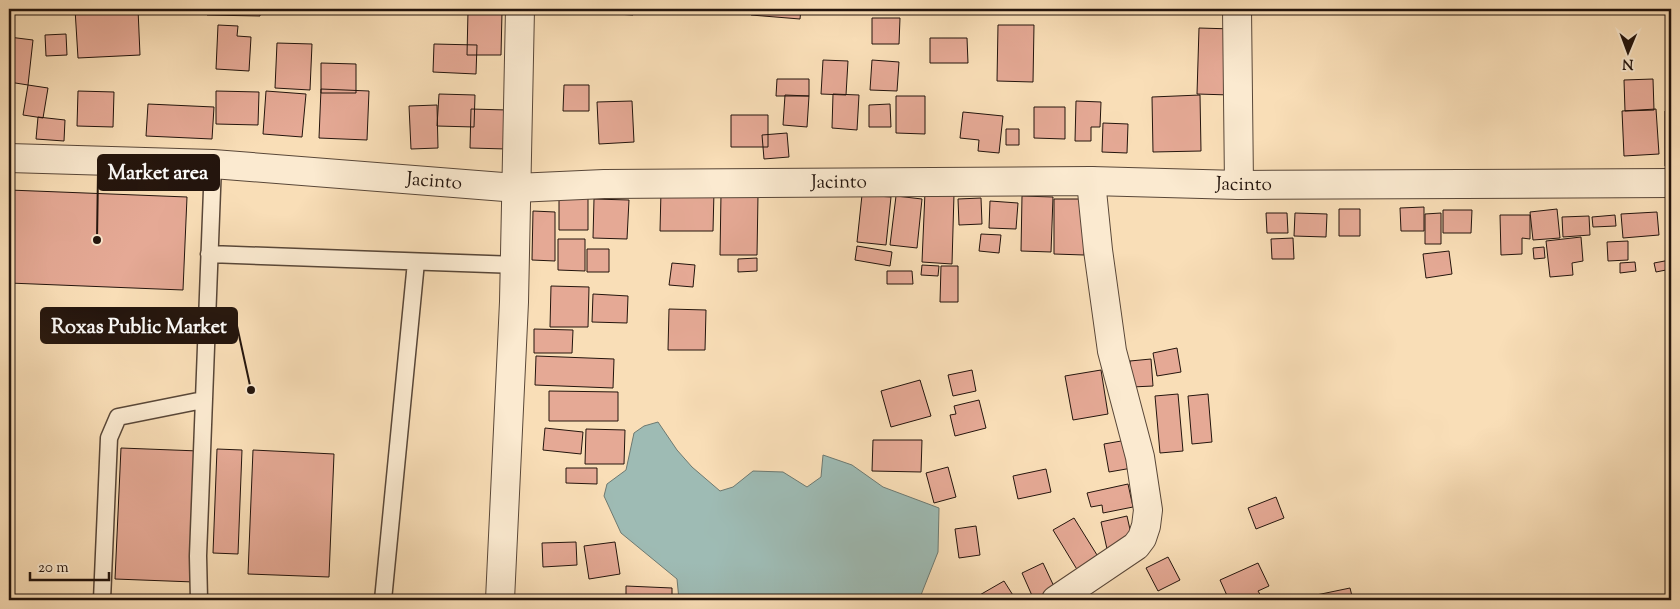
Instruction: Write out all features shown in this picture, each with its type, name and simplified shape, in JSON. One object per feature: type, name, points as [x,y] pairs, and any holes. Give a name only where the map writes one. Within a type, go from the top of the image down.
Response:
[{"type":"street","points":[[500,600],[514,302],[520,9]]},
{"type":"street","points":[[1237,9],[1239,185]]},
{"type":"street","name":"Jacinto","points":[[9,158],[213,164],[516,188],[604,184],[1091,182],[1239,185],[1671,183]]},
{"type":"street","points":[[1056,600],[1136,546],[1142,538],[1146,526],[1148,510],[1140,457],[1112,351],[1091,182]]},
{"type":"lane","points":[[199,600],[198,556],[203,400],[213,164]]},
{"type":"lane","points":[[209,254],[514,265]]},
{"type":"lane","points":[[383,600],[416,262]]},
{"type":"lane","points":[[102,600],[109,438],[118,417],[203,400]]},
{"type":"water","points":[[658,422],[677,450],[692,467],[720,491],[733,487],[753,471],[783,472],[807,487],[821,477],[823,455],[852,465],[883,487],[939,508],[938,552],[919,600],[679,600],[677,579],[621,533],[604,496],[607,484],[626,470],[634,433],[644,426]]},
{"type":"building","points":[[75,9],[138,9],[140,55],[78,58]]},
{"type":"building","points":[[207,9],[260,9],[260,16],[207,15]]},
{"type":"building","points":[[461,9],[502,9],[502,12],[461,11]]},
{"type":"building","points":[[599,9],[633,9],[633,15],[598,13]]},
{"type":"building","points":[[752,9],[801,9],[800,19],[751,15]]},
{"type":"building","points":[[468,11],[502,12],[501,55],[467,55]]},
{"type":"building","points":[[872,18],[900,18],[899,44],[872,44]]},
{"type":"building","points":[[218,25],[238,26],[237,36],[251,37],[249,71],[216,69]]},
{"type":"building","points":[[998,25],[1034,25],[1033,82],[997,81]]},
{"type":"building","points":[[1199,28],[1233,29],[1230,95],[1197,94]]},
{"type":"building","points":[[66,34],[67,55],[46,56],[45,35]]},
{"type":"building","points":[[9,37],[33,40],[28,85],[9,82]]},
{"type":"building","points":[[930,38],[967,38],[968,63],[930,63]]},
{"type":"building","points":[[1669,42],[1671,43],[1671,57],[1668,57]]},
{"type":"building","points":[[277,43],[312,44],[310,90],[275,88]]},
{"type":"building","points":[[434,44],[477,45],[476,74],[433,72]]},
{"type":"building","points":[[823,60],[848,61],[846,95],[821,94]]},
{"type":"building","points":[[872,60],[899,62],[897,91],[870,90]]},
{"type":"building","points":[[321,63],[356,64],[356,93],[321,93]]},
{"type":"building","points":[[777,79],[809,79],[809,96],[776,96]]},
{"type":"building","points":[[1653,79],[1654,110],[1625,111],[1624,80]]},
{"type":"building","points":[[28,85],[48,88],[43,118],[23,115]]},
{"type":"building","points":[[564,85],[589,85],[589,111],[563,111]]},
{"type":"building","points":[[321,89],[369,91],[367,140],[319,138]]},
{"type":"building","points":[[78,91],[114,92],[113,127],[77,126]]},
{"type":"building","points":[[216,91],[259,92],[258,125],[216,124]]},
{"type":"building","points":[[266,91],[306,94],[302,137],[263,134]]},
{"type":"building","points":[[439,94],[475,95],[474,127],[437,126]]},
{"type":"building","points":[[833,94],[859,95],[857,130],[832,128]]},
{"type":"building","points":[[785,95],[809,96],[807,127],[783,125]]},
{"type":"building","points":[[1200,95],[1201,151],[1153,152],[1152,97]]},
{"type":"building","points":[[896,96],[925,96],[925,134],[896,133]]},
{"type":"building","points":[[632,101],[634,142],[599,144],[597,102]]},
{"type":"building","points":[[1076,101],[1101,102],[1100,127],[1091,127],[1091,141],[1075,141]]},
{"type":"building","points":[[148,104],[214,107],[212,139],[146,136]]},
{"type":"building","points":[[890,104],[891,127],[869,127],[869,105]]},
{"type":"building","points":[[437,105],[438,148],[411,149],[409,106]]},
{"type":"building","points":[[1034,107],[1065,107],[1065,139],[1034,138]]},
{"type":"building","points":[[471,109],[507,110],[507,149],[470,148]]},
{"type":"building","points":[[1656,109],[1659,154],[1624,156],[1622,111]]},
{"type":"building","points":[[1665,111],[1671,111],[1671,166],[1665,166]]},
{"type":"building","points":[[963,112],[1003,116],[999,153],[978,151],[979,140],[960,138]]},
{"type":"building","points":[[731,115],[768,115],[768,147],[731,147]]},
{"type":"building","points":[[38,117],[65,120],[64,141],[36,139]]},
{"type":"building","points":[[1103,123],[1128,124],[1127,153],[1102,152]]},
{"type":"building","points":[[1006,129],[1019,129],[1019,145],[1006,145]]},
{"type":"building","points":[[787,133],[789,157],[764,159],[762,135]]},
{"type":"building","points":[[9,190],[187,197],[183,290],[9,283]]},
{"type":"building","points":[[559,191],[588,192],[588,230],[559,230]]},
{"type":"building","points":[[661,191],[714,191],[713,231],[660,231]]},
{"type":"building","points":[[925,192],[954,194],[952,264],[922,262]]},
{"type":"building","points":[[721,194],[758,195],[757,255],[720,255]]},
{"type":"building","points":[[862,195],[891,197],[886,245],[857,242]]},
{"type":"building","points":[[896,196],[922,199],[917,248],[890,245]]},
{"type":"building","points":[[1022,196],[1053,197],[1051,252],[1021,251]]},
{"type":"building","points":[[981,198],[982,224],[959,225],[958,199]]},
{"type":"building","points":[[594,199],[629,200],[627,239],[593,238]]},
{"type":"building","points":[[1054,199],[1084,199],[1084,255],[1054,254]]},
{"type":"building","points":[[990,201],[1018,203],[1016,229],[989,228]]},
{"type":"building","points":[[1424,207],[1424,231],[1401,231],[1400,208]]},
{"type":"building","points":[[1339,209],[1360,209],[1360,236],[1339,236]]},
{"type":"building","points":[[1557,209],[1560,238],[1533,240],[1530,212]]},
{"type":"building","points":[[1443,210],[1472,210],[1471,233],[1443,233]]},
{"type":"building","points":[[533,211],[555,212],[555,261],[532,260]]},
{"type":"building","points":[[1657,212],[1659,235],[1623,238],[1621,214]]},
{"type":"building","points":[[1266,213],[1287,213],[1288,233],[1267,233]]},
{"type":"building","points":[[1295,213],[1327,214],[1326,237],[1294,236]]},
{"type":"building","points":[[1441,213],[1441,244],[1425,244],[1425,214]]},
{"type":"building","points":[[1500,215],[1530,215],[1530,239],[1522,238],[1522,254],[1501,255]]},
{"type":"building","points":[[1615,215],[1616,226],[1593,227],[1592,217]]},
{"type":"building","points":[[1589,216],[1590,235],[1563,237],[1562,217]]},
{"type":"building","points":[[981,234],[1001,235],[999,253],[979,251]]},
{"type":"building","points":[[1581,237],[1583,261],[1572,263],[1573,275],[1550,277],[1546,241]]},
{"type":"building","points":[[1293,238],[1294,259],[1272,259],[1271,239]]},
{"type":"building","points":[[558,239],[585,239],[585,271],[558,270]]},
{"type":"building","points":[[1628,241],[1628,260],[1608,261],[1607,242]]},
{"type":"building","points":[[857,246],[892,252],[890,266],[855,260]]},
{"type":"building","points":[[1544,247],[1545,258],[1534,259],[1533,248]]},
{"type":"building","points":[[587,249],[609,249],[609,272],[587,272]]},
{"type":"building","points":[[1449,251],[1452,274],[1426,278],[1423,254]]},
{"type":"building","points":[[757,258],[757,271],[738,272],[738,259]]},
{"type":"building","points":[[1670,260],[1671,269],[1656,272],[1654,263]]},
{"type":"building","points":[[1635,262],[1636,271],[1620,273],[1620,263]]},
{"type":"building","points":[[672,263],[695,265],[693,287],[669,285]]},
{"type":"building","points":[[922,265],[939,266],[938,276],[921,275]]},
{"type":"building","points":[[941,266],[958,266],[958,302],[940,302]]},
{"type":"building","points":[[887,271],[912,271],[913,284],[887,284]]},
{"type":"building","points":[[551,286],[589,287],[588,327],[550,327]]},
{"type":"building","points":[[593,294],[628,296],[627,323],[592,322]]},
{"type":"building","points":[[669,309],[706,310],[705,350],[668,350]]},
{"type":"building","points":[[534,329],[573,330],[572,353],[534,353]]},
{"type":"building","points":[[1177,348],[1181,372],[1157,376],[1153,353]]},
{"type":"building","points":[[536,356],[614,359],[613,388],[535,385]]},
{"type":"building","points":[[1151,359],[1153,386],[1132,387],[1130,361]]},
{"type":"building","points":[[972,370],[976,391],[953,396],[948,375]]},
{"type":"building","points":[[1101,370],[1108,414],[1073,420],[1065,376]]},
{"type":"building","points":[[920,380],[931,416],[891,427],[881,391]]},
{"type":"building","points":[[549,391],[618,392],[618,421],[549,421]]},
{"type":"building","points":[[1178,394],[1183,451],[1160,453],[1155,396]]},
{"type":"building","points":[[1208,394],[1212,442],[1192,444],[1188,396]]},
{"type":"building","points":[[979,400],[986,428],[955,436],[950,415],[956,414],[954,406]]},
{"type":"building","points":[[545,428],[583,432],[581,454],[543,450]]},
{"type":"building","points":[[586,429],[625,430],[624,464],[585,464]]},
{"type":"building","points":[[873,440],[922,440],[921,472],[872,471]]},
{"type":"building","points":[[1127,440],[1132,468],[1109,472],[1104,444]]},
{"type":"building","points":[[121,448],[199,451],[194,582],[115,579]]},
{"type":"building","points":[[217,449],[242,450],[238,554],[213,553]]},
{"type":"building","points":[[253,450],[334,454],[329,577],[248,574]]},
{"type":"building","points":[[948,467],[956,497],[934,503],[926,473]]},
{"type":"building","points":[[566,468],[597,468],[597,484],[566,483]]},
{"type":"building","points":[[1046,469],[1051,492],[1018,499],[1013,476]]},
{"type":"building","points":[[1128,484],[1133,507],[1103,513],[1102,505],[1091,507],[1087,493]]},
{"type":"building","points":[[1276,497],[1284,518],[1256,529],[1248,508]]},
{"type":"building","points":[[1127,516],[1133,543],[1107,549],[1101,522]]},
{"type":"building","points":[[1074,518],[1102,563],[1081,576],[1053,530]]},
{"type":"building","points":[[976,526],[980,555],[959,558],[955,529]]},
{"type":"building","points":[[576,542],[577,565],[543,567],[542,543]]},
{"type":"building","points":[[615,542],[620,574],[589,579],[584,546]]},
{"type":"building","points":[[1168,557],[1180,580],[1158,591],[1146,568]]},
{"type":"building","points":[[1043,563],[1058,595],[1047,600],[1034,600],[1022,573]]},
{"type":"building","points":[[1258,563],[1269,586],[1258,591],[1261,596],[1251,600],[1229,600],[1220,580]]},
{"type":"building","points":[[1004,581],[1016,600],[971,600]]},
{"type":"building","points":[[626,586],[672,588],[672,600],[626,600]]},
{"type":"building","points":[[1350,588],[1353,600],[1303,600],[1302,598]]},
{"type":"place","name":"Market area","points":[[97,240]]},
{"type":"place","name":"Roxas Public Market","points":[[251,390]]}]
